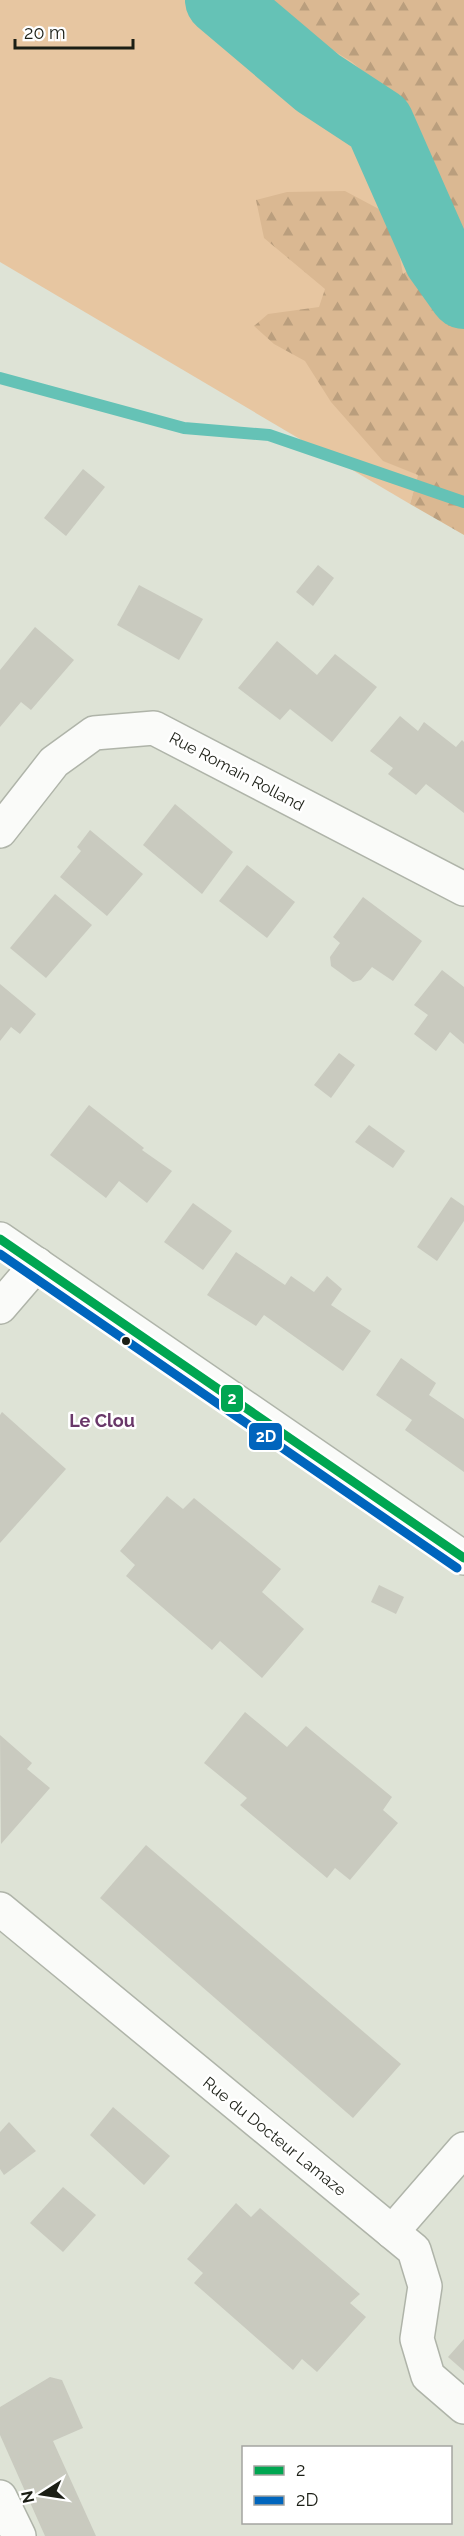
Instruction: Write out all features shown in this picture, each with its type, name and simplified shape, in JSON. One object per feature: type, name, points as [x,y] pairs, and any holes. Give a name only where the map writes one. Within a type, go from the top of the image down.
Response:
[{"type":"street","name":"Rue Romain Rolland","points":[[0,831],[54,762],[94,733],[154,728],[464,889]]},
{"type":"street","points":[[0,1239],[464,1558]]},
{"type":"street","points":[[0,1307],[37,1264]]},
{"type":"street","name":"Rue du Docteur Lamaze","points":[[0,1909],[414,2250],[425,2286],[417,2339],[428,2376],[464,2407]]},
{"type":"street","points":[[392,2232],[464,2149]]},
{"type":"street","points":[[0,2497],[20,2536]]},
{"type":"shaded area","points":[[0,0],[464,0],[464,319],[410,504],[0,262]]},
{"type":"green space","points":[[251,0],[464,0],[464,535],[410,504],[418,475],[383,461],[331,402],[305,361],[274,344],[254,326],[268,314],[319,307],[325,289],[264,238],[256,200],[287,192],[345,191],[392,216],[403,274],[445,244],[420,145],[397,101],[352,62]]},
{"type":"building","points":[[83,469],[105,487],[66,536],[44,518]]},
{"type":"building","points":[[318,565],[334,578],[313,606],[296,592]]},
{"type":"building","points":[[139,585],[203,619],[179,660],[117,625]]},
{"type":"building","points":[[35,627],[74,660],[31,710],[21,702],[0,727],[0,670]]},
{"type":"building","points":[[277,641],[317,675],[335,654],[377,687],[332,742],[290,709],[280,720],[238,688]]},
{"type":"building","points":[[400,716],[418,731],[424,722],[456,747],[462,740],[464,742],[464,813],[426,784],[416,795],[388,774],[393,768],[370,751]]},
{"type":"building","points":[[175,804],[233,852],[202,894],[143,845]]},
{"type":"building","points":[[90,830],[143,874],[107,916],[60,877],[81,851],[77,847]]},
{"type":"building","points":[[247,865],[295,902],[267,938],[219,901]]},
{"type":"building","points":[[55,894],[92,925],[46,978],[10,948]]},
{"type":"building","points":[[363,897],[422,941],[393,981],[372,967],[361,980],[353,982],[331,966],[330,957],[340,943],[333,937]]},
{"type":"building","points":[[442,970],[464,987],[464,1044],[450,1032],[436,1051],[414,1034],[428,1015],[414,1005]]},
{"type":"building","points":[[0,984],[36,1014],[20,1034],[11,1027],[0,1041]]},
{"type":"building","points":[[339,1053],[355,1065],[331,1098],[314,1085]]},
{"type":"building","points":[[89,1105],[144,1148],[142,1150],[172,1171],[147,1203],[119,1181],[106,1198],[50,1155]]},
{"type":"building","points":[[369,1125],[405,1151],[393,1168],[355,1142]]},
{"type":"building","points":[[451,1197],[464,1206],[464,1221],[437,1261],[417,1247]]},
{"type":"building","points":[[193,1203],[232,1231],[203,1270],[164,1242]]},
{"type":"building","points":[[236,1252],[285,1285],[291,1276],[314,1292],[327,1276],[342,1289],[331,1305],[371,1331],[343,1371],[264,1315],[256,1326],[207,1295]]},
{"type":"building","points":[[401,1358],[436,1383],[429,1395],[464,1419],[464,1472],[405,1430],[412,1420],[376,1395]]},
{"type":"building","points":[[2,1412],[66,1469],[0,1543],[0,1415]]},
{"type":"building","points":[[167,1496],[183,1509],[194,1498],[281,1569],[262,1592],[304,1629],[262,1678],[220,1641],[212,1650],[126,1576],[135,1565],[120,1551]]},
{"type":"building","points":[[379,1585],[404,1597],[396,1614],[371,1602]]},
{"type":"building","points":[[245,1712],[287,1747],[306,1726],[392,1797],[383,1810],[398,1823],[350,1880],[335,1868],[327,1878],[240,1805],[247,1798],[204,1763]]},
{"type":"building","points":[[0,1735],[32,1763],[27,1769],[50,1788],[1,1844]]},
{"type":"building","points":[[146,1845],[401,2064],[353,2118],[100,1898]]},
{"type":"building","points":[[113,2107],[170,2156],[144,2185],[90,2135]]},
{"type":"building","points":[[9,2122],[36,2151],[4,2175],[0,2169],[0,2132]]},
{"type":"building","points":[[63,2187],[96,2215],[63,2252],[30,2223]]},
{"type":"building","points":[[236,2203],[251,2217],[260,2208],[360,2294],[350,2303],[366,2317],[317,2372],[302,2359],[293,2370],[194,2283],[203,2273],[187,2259]]},
{"type":"building","points":[[464,2339],[464,2371],[448,2357]]},
{"type":"building","points":[[50,2377],[62,2380],[83,2428],[53,2441],[96,2536],[45,2536],[0,2435],[0,2407]]},
{"type":"waterway","points":[[220,0],[318,83],[379,123],[439,259],[464,294]]},
{"type":"waterway","points":[[0,378],[184,428],[269,435],[464,502]]},
{"type":"transit line","name":"2","points":[[0,1239],[464,1558]]},
{"type":"transit line","name":"2D","points":[[0,1254],[457,1568]]},
{"type":"district","name":"Le Clou","points":[[102,1421]]}]
